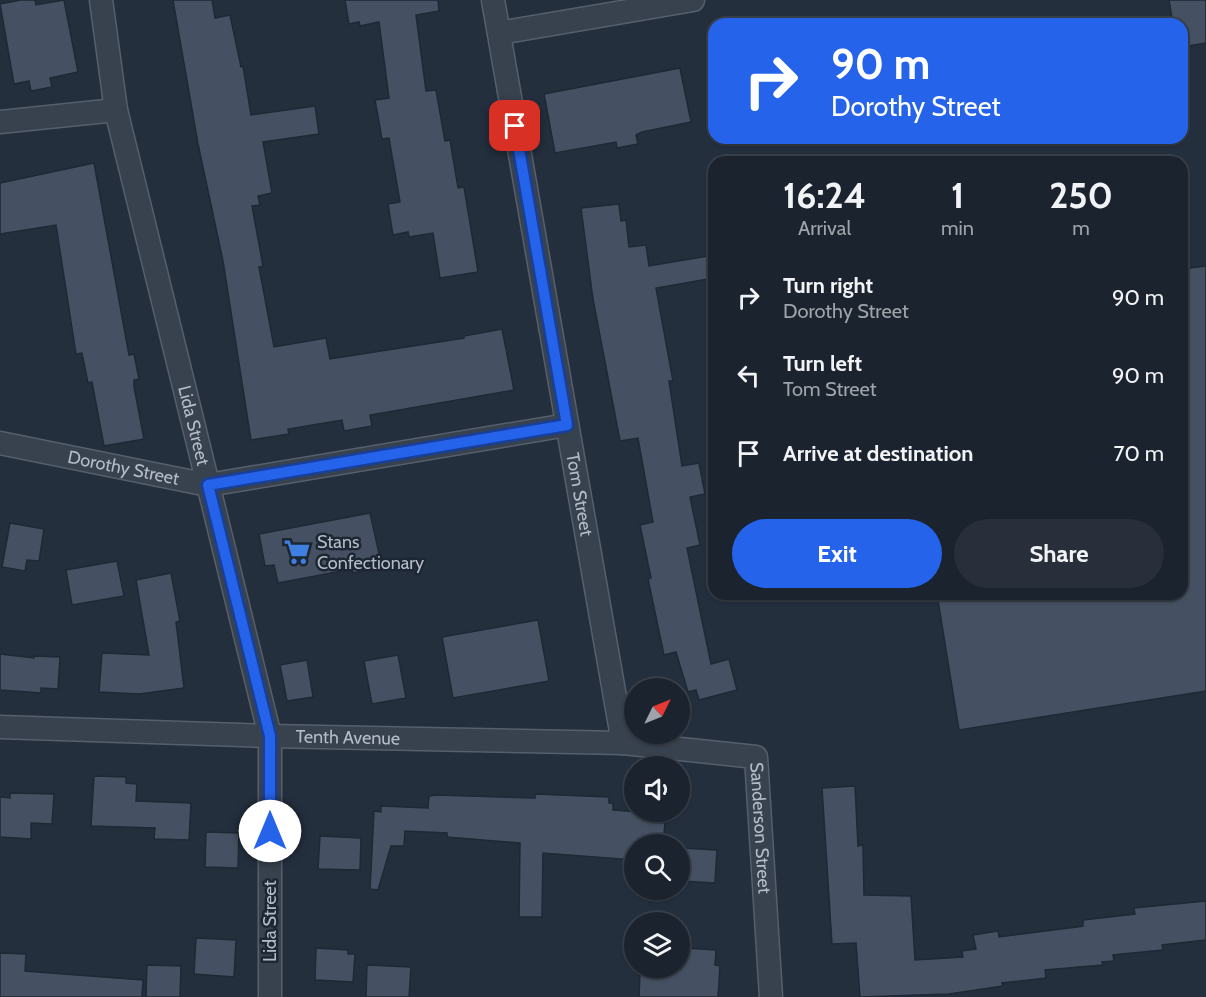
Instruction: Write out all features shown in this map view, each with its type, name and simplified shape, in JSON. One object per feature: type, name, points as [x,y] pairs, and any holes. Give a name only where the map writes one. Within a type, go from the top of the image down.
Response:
[{"type":"street","name":"Lida Street","points":[[102,0],[117,110],[270,736],[270,997]]},
{"type":"street","name":"Tom Street","points":[[493,0],[623,743]]},
{"type":"street","points":[[500,33],[693,0]]},
{"type":"street","points":[[0,122],[117,110]]},
{"type":"street","name":"Dorothy Street","points":[[0,443],[208,485],[567,425]]},
{"type":"street","name":"Tenth Avenue","points":[[0,727],[270,736],[623,743]]},
{"type":"street","name":"Sanderson Street","points":[[623,743],[756,757],[771,997]]},
{"type":"building","points":[[35,0],[36,5],[64,0],[78,72],[50,78],[52,87],[31,91],[29,81],[14,84],[0,4]]},
{"type":"building","points":[[173,0],[212,0],[215,18],[230,15],[241,67],[243,66],[251,115],[315,106],[319,134],[263,142],[272,193],[258,196],[260,205],[252,206],[263,266],[259,267],[274,347],[326,338],[330,359],[464,338],[464,336],[502,329],[514,390],[370,415],[372,426],[344,431],[342,420],[288,429],[289,434],[251,440],[223,261],[198,144]]},
{"type":"building","points":[[345,0],[438,0],[439,11],[416,15],[426,91],[436,90],[445,141],[450,140],[458,188],[464,187],[478,272],[440,278],[433,233],[409,237],[408,232],[393,235],[388,204],[400,202],[389,138],[382,139],[375,100],[389,98],[379,22],[360,26],[359,22],[349,24]]},
{"type":"building","points":[[1169,0],[1206,0],[1206,43],[1188,46],[1188,18],[1172,18]]},
{"type":"building","points":[[680,68],[691,122],[642,132],[636,135],[638,144],[617,148],[616,142],[555,153],[544,94]]},
{"type":"building","points":[[94,163],[129,355],[134,354],[139,379],[134,380],[134,387],[144,439],[104,446],[92,382],[88,383],[82,353],[76,354],[56,225],[0,234],[0,183]]},
{"type":"building","points":[[619,204],[621,221],[626,220],[629,247],[646,245],[649,266],[708,256],[708,279],[656,288],[673,381],[669,381],[682,466],[699,463],[705,494],[690,497],[700,545],[687,548],[711,664],[729,659],[737,690],[699,700],[696,690],[690,692],[690,678],[684,678],[676,652],[664,655],[648,579],[651,578],[640,525],[653,522],[638,438],[620,441],[593,299],[581,208]]},
{"type":"building","points":[[1206,266],[1206,691],[959,730],[938,600],[1188,600],[1188,268]]},
{"type":"building","points":[[370,513],[382,567],[353,573],[352,569],[278,583],[274,565],[265,566],[259,534]]},
{"type":"building","points":[[10,523],[44,529],[39,561],[27,560],[25,571],[2,567]]},
{"type":"building","points":[[117,561],[124,596],[72,605],[66,570]]},
{"type":"building","points":[[171,573],[180,621],[176,622],[184,688],[139,694],[99,692],[102,653],[149,655],[136,580]]},
{"type":"building","points":[[538,620],[549,681],[453,698],[442,637]]},
{"type":"building","points":[[0,654],[34,658],[34,656],[60,657],[58,689],[41,688],[41,693],[0,690]]},
{"type":"building","points":[[398,655],[406,698],[372,704],[364,661]]},
{"type":"building","points":[[307,660],[313,697],[287,701],[280,665]]},
{"type":"building","points":[[94,776],[126,777],[126,783],[137,784],[136,801],[191,803],[189,840],[154,839],[155,828],[91,826]]},
{"type":"building","points":[[855,786],[858,846],[863,845],[864,895],[911,896],[915,960],[963,957],[962,951],[976,949],[973,935],[998,931],[999,937],[1077,927],[1083,926],[1083,920],[1135,914],[1134,908],[1206,901],[1206,940],[1162,945],[1163,950],[1113,955],[1114,961],[1102,962],[1103,965],[1045,970],[1046,978],[1002,983],[1003,986],[949,994],[860,997],[856,943],[832,944],[822,788]]},
{"type":"building","points":[[10,793],[54,794],[52,824],[31,823],[31,839],[0,837],[0,797],[10,798]]},
{"type":"building","points":[[535,794],[609,797],[609,803],[613,803],[613,810],[624,811],[624,822],[665,823],[664,834],[624,834],[624,859],[543,853],[542,917],[519,917],[520,843],[447,837],[447,833],[405,831],[404,846],[391,846],[378,890],[370,889],[374,811],[381,812],[381,806],[428,808],[429,796],[436,795],[535,798]]},
{"type":"building","points":[[206,832],[239,833],[238,868],[205,867]]},
{"type":"building","points":[[320,836],[361,838],[360,870],[318,869]]},
{"type":"building","points":[[690,849],[717,850],[715,883],[690,882]]},
{"type":"building","points":[[196,938],[236,940],[234,977],[194,974]]},
{"type":"building","points":[[316,948],[348,950],[348,954],[355,954],[353,982],[315,980]]},
{"type":"building","points":[[690,948],[716,950],[715,965],[720,966],[718,997],[639,997],[640,978],[690,978]]},
{"type":"building","points":[[0,953],[26,954],[25,971],[143,980],[142,997],[0,997]]},
{"type":"building","points":[[147,965],[181,966],[180,997],[146,997]]},
{"type":"building","points":[[367,965],[411,967],[409,997],[366,997]]},
{"type":"place","name":"Stans Confectionary","points":[[297,552]]},
{"type":"route","points":[[270,831],[270,736],[208,485],[567,425],[515,126]]}]
